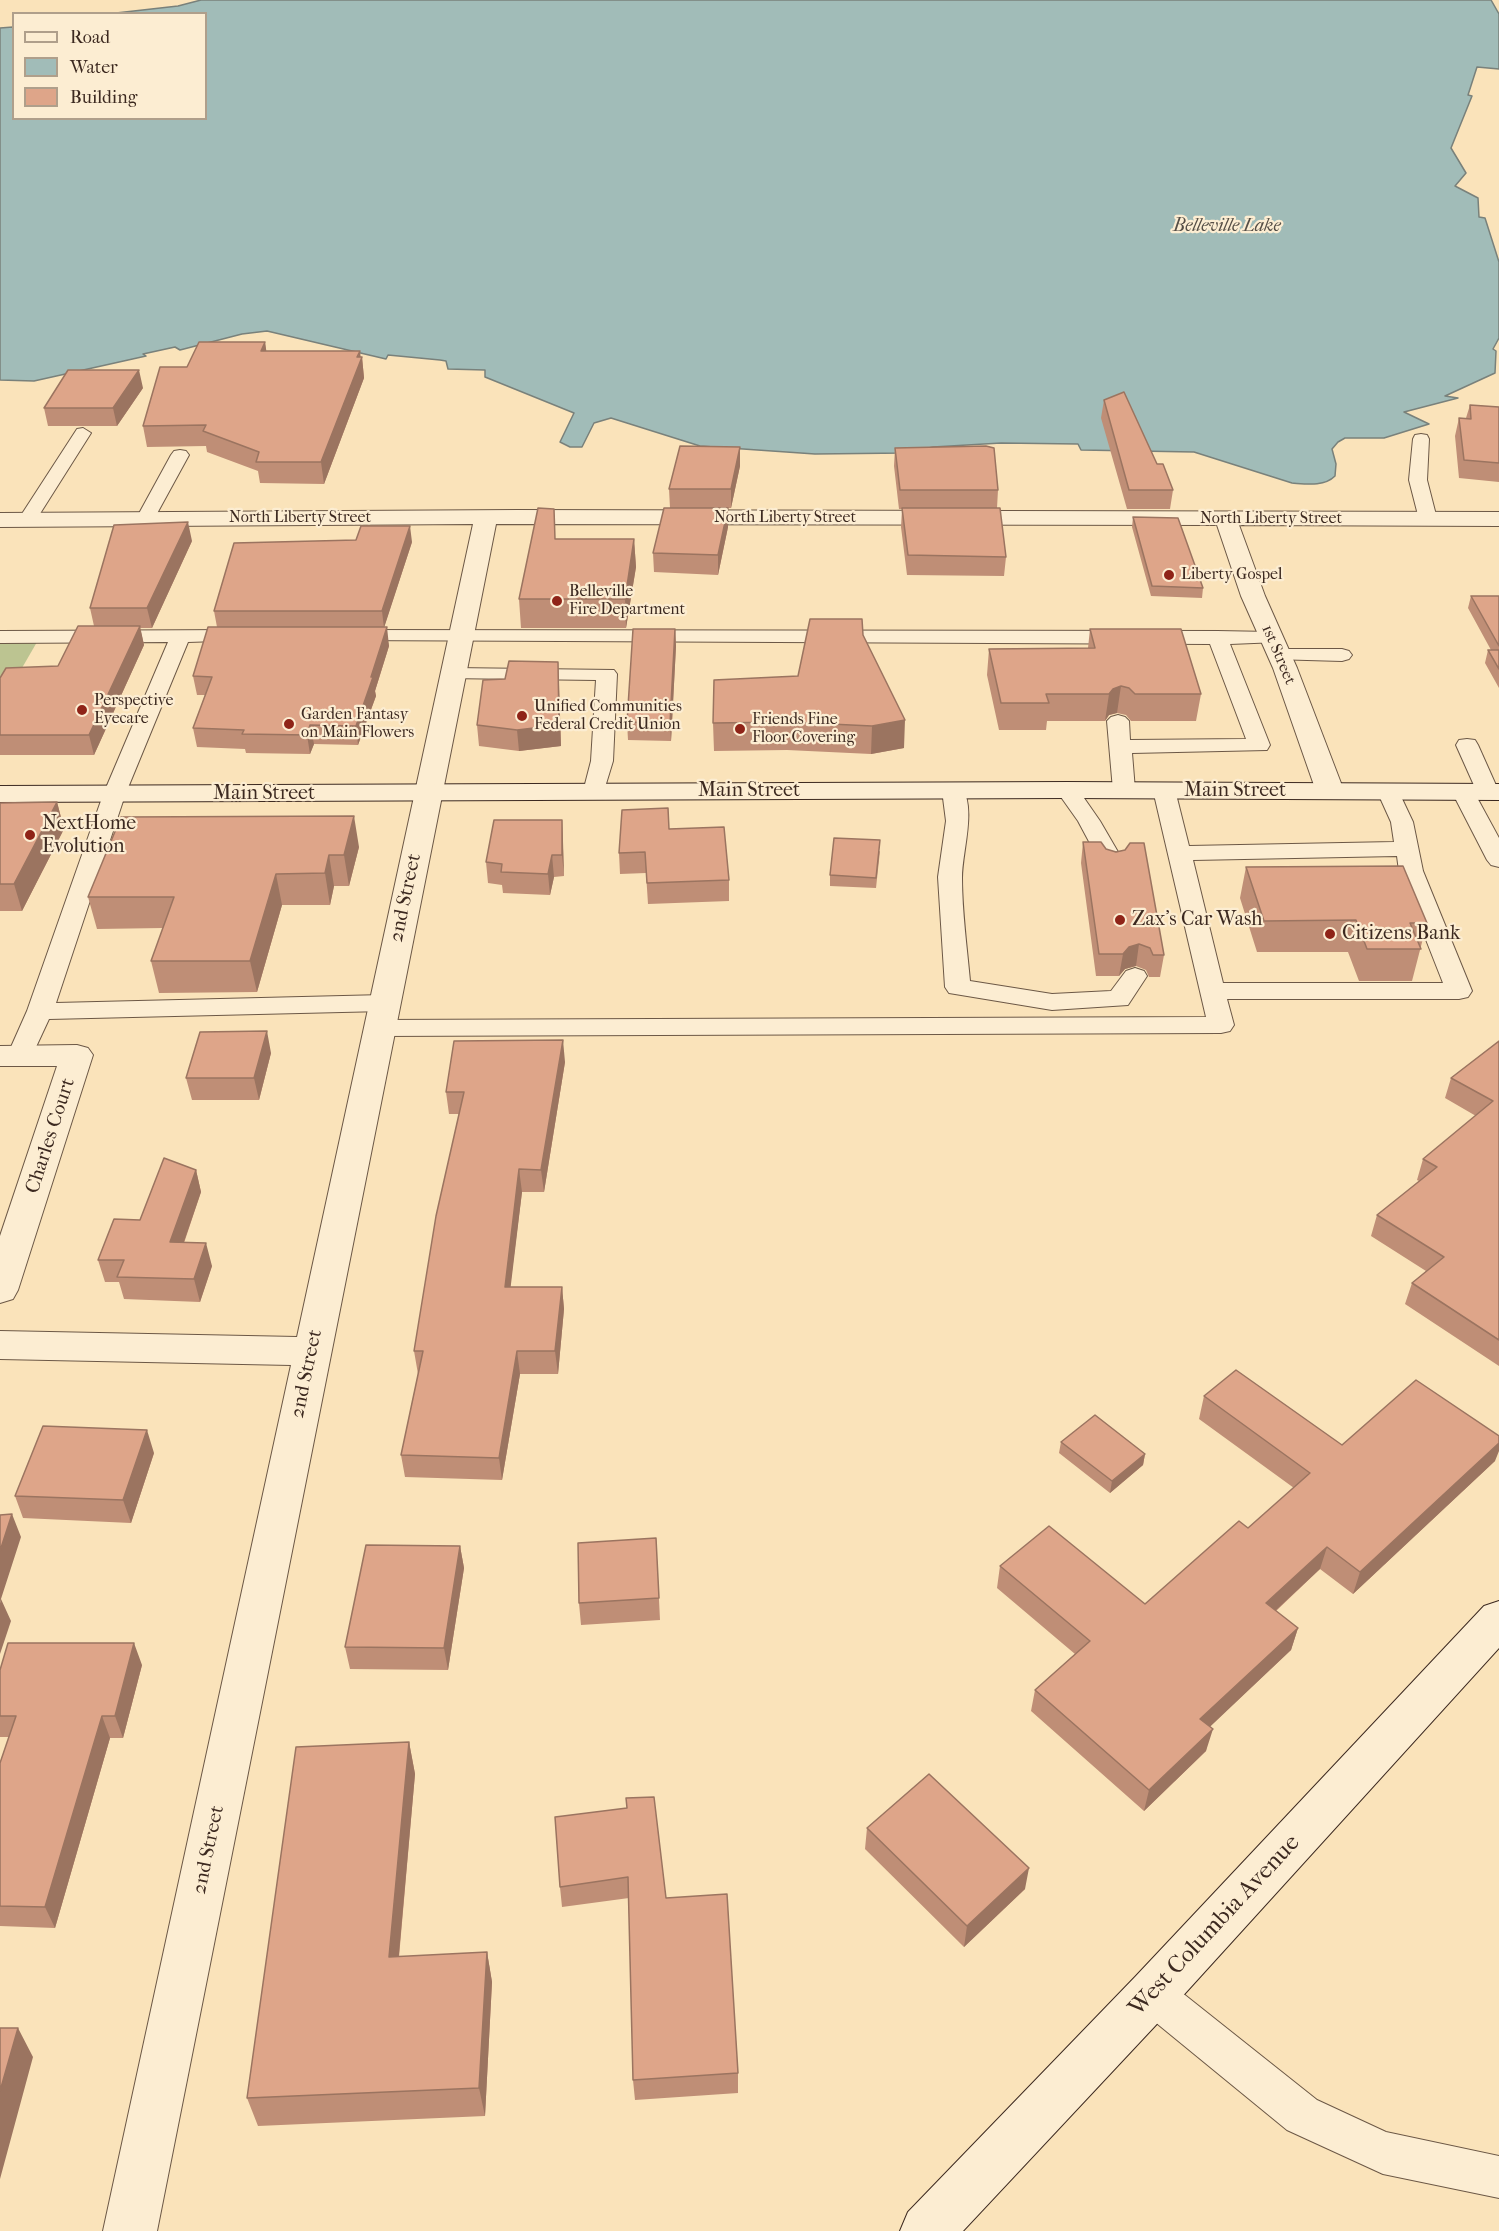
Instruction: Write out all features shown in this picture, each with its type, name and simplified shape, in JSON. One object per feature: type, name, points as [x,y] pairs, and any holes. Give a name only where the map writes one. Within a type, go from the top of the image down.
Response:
[{"type":"street","name":"North Liberty Street","points":[[0,520],[486,517],[1499,519]]},
{"type":"street","name":"2nd Street","points":[[130,2231],[486,517]]},
{"type":"street","name":"1st Street","points":[[1226,519],[1253,596],[1275,646],[1330,791]]},
{"type":"street","name":"Main Street","points":[[0,794],[953,790],[1483,792]]},
{"type":"street","name":"Charles Court","points":[[0,1290],[77,1055],[10,1056]]},
{"type":"street","points":[[0,1345],[312,1351]]},
{"type":"street","name":"West Columbia Avenue","points":[[927,2231],[1152,1994],[1499,1619]]},
{"type":"lane","points":[[27,520],[83,433]]},
{"type":"lane","points":[[1420,439],[1416,459],[1417,481],[1420,501],[1428,519]]},
{"type":"lane","points":[[145,519],[180,455]]},
{"type":"lane","points":[[10,1056],[40,1011],[114,795],[181,636]]},
{"type":"lane","points":[[0,637],[262,636]]},
{"type":"lane","points":[[331,636],[460,638],[1217,637],[1342,656]]},
{"type":"lane","points":[[1120,747],[1258,745],[1217,637]]},
{"type":"lane","points":[[453,674],[607,674],[602,761],[594,792]]},
{"type":"lane","points":[[1118,721],[1124,790]]},
{"type":"lane","points":[[1467,745],[1483,792],[1499,860]]},
{"type":"lane","points":[[953,790],[957,821],[950,877],[958,987],[1003,1026]]},
{"type":"lane","points":[[1067,790],[1089,820],[1113,864]]},
{"type":"lane","points":[[40,1011],[1003,1026],[1221,1025],[1164,790]]},
{"type":"lane","points":[[1213,991],[1459,991],[1409,860],[1402,822],[1388,791]]},
{"type":"lane","points":[[1179,853],[1409,860]]},
{"type":"lane","points":[[958,987],[1052,1002],[1119,999],[1135,976]]},
{"type":"lane","points":[[1152,1994],[1302,2115],[1383,2153],[1499,2177]]},
{"type":"green space","points":[[0,642],[37,642],[0,706]]},
{"type":"water","name":"Belleville Lake","points":[[201,0],[1491,0],[1499,14],[1499,69],[1477,67],[1468,95],[1472,96],[1451,148],[1466,173],[1455,186],[1478,198],[1479,217],[1485,218],[1499,262],[1499,338],[1493,349],[1496,351],[1495,373],[1445,396],[1458,398],[1404,412],[1429,424],[1384,438],[1345,438],[1338,442],[1332,449],[1336,464],[1335,476],[1326,482],[1309,484],[1292,483],[1194,452],[1081,450],[1078,444],[1001,443],[933,447],[905,453],[815,454],[700,446],[611,418],[594,423],[582,447],[570,447],[560,442],[574,413],[485,377],[485,370],[448,369],[446,361],[440,360],[388,355],[386,359],[267,331],[242,334],[180,350],[175,347],[143,354],[146,356],[34,381],[0,380],[0,28],[12,27],[12,120],[207,120],[207,12],[125,12],[178,6]]},
{"type":"building","points":[[199,342],[265,342],[261,351],[360,351],[357,357],[362,357],[321,462],[256,462],[259,452],[203,431],[206,425],[143,426],[160,367],[187,367]]},
{"type":"building","points":[[68,370],[139,370],[113,408],[44,408]]},
{"type":"building","points":[[1124,392],[1157,464],[1163,464],[1173,490],[1129,490],[1104,400]]},
{"type":"building","points":[[1470,405],[1499,407],[1499,463],[1464,460],[1459,418],[1471,419]]},
{"type":"building","points":[[680,446],[740,447],[731,489],[669,489]]},
{"type":"building","points":[[986,446],[994,448],[998,490],[900,490],[895,448]]},
{"type":"building","points":[[538,508],[554,509],[555,539],[634,539],[625,599],[519,599]]},
{"type":"building","points":[[664,508],[728,508],[718,555],[653,553]]},
{"type":"building","points":[[902,508],[1000,508],[1006,557],[908,555]]},
{"type":"building","points":[[1133,517],[1178,518],[1203,588],[1152,586]]},
{"type":"building","points":[[188,522],[147,608],[90,608],[114,525]]},
{"type":"building","points":[[361,526],[410,526],[382,611],[214,611],[234,543],[356,540]]},
{"type":"building","points":[[1471,596],[1499,596],[1499,646]]},
{"type":"building","points":[[810,619],[862,619],[863,635],[905,720],[872,726],[788,722],[713,723],[714,680],[798,676]]},
{"type":"building","points":[[78,626],[140,626],[89,735],[0,735],[0,678],[6,668],[58,666]]},
{"type":"building","points":[[208,627],[387,627],[356,726],[310,725],[307,735],[242,734],[244,730],[193,728],[212,677],[193,676]]},
{"type":"building","points":[[633,629],[675,629],[670,723],[627,722]]},
{"type":"building","points":[[1090,629],[1181,629],[1201,694],[1135,694],[1129,688],[1121,686],[1113,689],[1109,694],[1046,694],[1049,703],[1001,703],[989,649],[1095,648]]},
{"type":"building","points":[[1488,650],[1499,650],[1499,669]]},
{"type":"building","points":[[509,661],[558,662],[559,725],[517,730],[477,725],[483,680],[505,679]]},
{"type":"building","points":[[57,802],[14,884],[0,884],[0,803]]},
{"type":"building","points":[[668,808],[669,829],[724,827],[729,880],[647,883],[645,852],[619,853],[622,810]]},
{"type":"building","points":[[354,816],[344,855],[329,855],[325,873],[276,874],[250,961],[151,961],[174,897],[88,897],[121,817]]},
{"type":"building","points":[[494,820],[562,820],[562,855],[552,855],[548,874],[501,872],[502,864],[486,862]]},
{"type":"building","points":[[834,838],[880,840],[876,878],[830,875]]},
{"type":"building","name":"Zax's Car Wash","points":[[1083,842],[1101,842],[1106,849],[1116,852],[1125,850],[1130,843],[1144,843],[1164,955],[1153,955],[1150,948],[1139,944],[1129,947],[1123,954],[1099,954]]},
{"type":"building","points":[[1403,866],[1427,923],[1410,923],[1421,949],[1367,949],[1356,920],[1264,921],[1246,867]]},
{"type":"building","points":[[267,1031],[254,1078],[186,1078],[200,1032]]},
{"type":"building","points":[[563,1040],[541,1170],[519,1169],[505,1287],[562,1287],[555,1351],[517,1351],[499,1458],[401,1455],[423,1351],[414,1351],[436,1216],[464,1092],[446,1092],[454,1041]]},
{"type":"building","points":[[1499,1041],[1499,1340],[1412,1283],[1444,1257],[1377,1215],[1437,1167],[1423,1159],[1493,1101],[1451,1078]]},
{"type":"building","points":[[164,1158],[196,1170],[170,1242],[206,1243],[194,1279],[117,1277],[124,1260],[98,1260],[114,1219],[140,1220]]},
{"type":"building","points":[[1236,1370],[1342,1445],[1416,1380],[1499,1436],[1499,1443],[1360,1572],[1327,1547],[1266,1603],[1298,1628],[1200,1719],[1213,1729],[1149,1790],[1035,1690],[1090,1641],[1000,1566],[1049,1526],[1145,1604],[1239,1521],[1248,1528],[1310,1473],[1204,1396]]},
{"type":"building","points":[[1095,1415],[1145,1454],[1112,1481],[1061,1442]]},
{"type":"building","points":[[43,1426],[147,1430],[123,1500],[15,1496]]},
{"type":"building","points":[[12,1514],[0,1551],[0,1515]]},
{"type":"building","points":[[656,1538],[659,1598],[579,1603],[578,1543]]},
{"type":"building","points":[[366,1545],[460,1546],[444,1648],[345,1647]]},
{"type":"building","points":[[8,1643],[134,1643],[115,1716],[102,1716],[45,1907],[0,1906],[0,1763],[16,1716],[0,1716],[0,1670]]},
{"type":"building","points":[[409,1742],[389,1957],[487,1952],[479,2088],[247,2098],[296,1747]]},
{"type":"building","points":[[929,1774],[1029,1868],[967,1926],[867,1828]]},
{"type":"building","points":[[654,1797],[666,1898],[727,1894],[738,2073],[633,2080],[628,1877],[560,1887],[555,1817],[627,1808],[626,1798]]},
{"type":"building","points":[[0,2028],[18,2028],[0,2091]]},
{"type":"place","name":"Liberty Gospel","points":[[1169,575]]},
{"type":"place","name":"Belleville Fire Department","points":[[557,601]]},
{"type":"place","name":"Perspective Eyecare","points":[[82,710]]},
{"type":"place","name":"Unified Communities Federal Credit Union","points":[[522,716]]},
{"type":"place","name":"Garden Fantasy on Main Flowers","points":[[289,724]]},
{"type":"place","name":"Friends Fine Floor Covering","points":[[740,729]]},
{"type":"place","name":"NextHome Evolution","points":[[30,835]]},
{"type":"place","name":"Zax's Car Wash","points":[[1120,920]]},
{"type":"place","name":"Citizens Bank","points":[[1330,934]]}]
